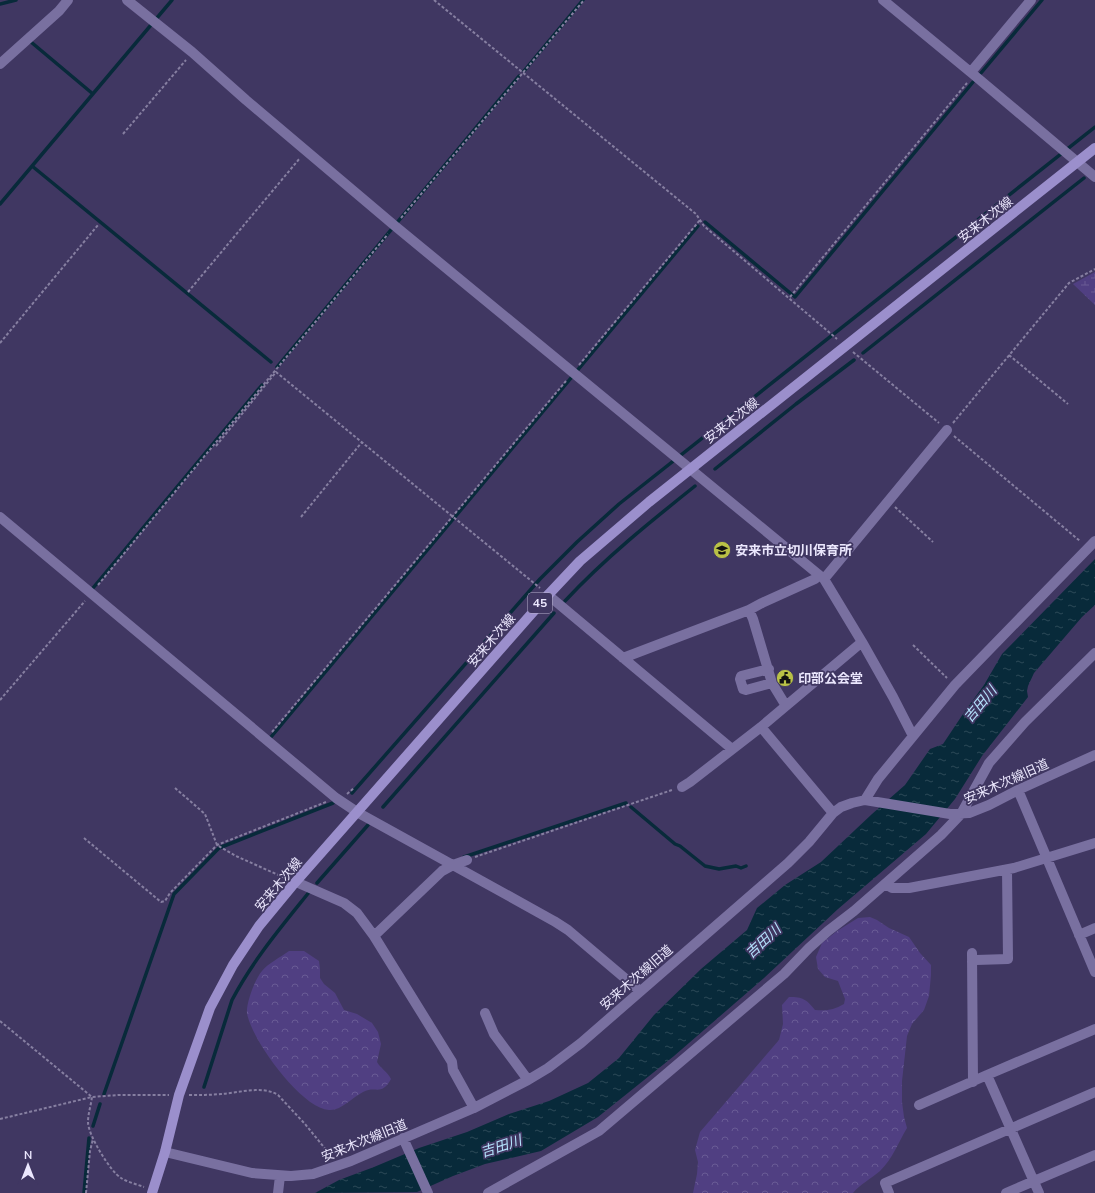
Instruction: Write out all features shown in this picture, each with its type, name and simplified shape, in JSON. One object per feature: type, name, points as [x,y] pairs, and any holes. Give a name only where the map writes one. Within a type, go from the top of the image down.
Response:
[{"type":"main road","name":"安来木次線","points":[[152,1191],[165,1152],[179,1095],[210,1008],[233,965],[259,926],[296,882],[548,595],[580,561],[691,468],[1095,148]]},
{"type":"street","points":[[0,64],[59,11],[68,0]]},
{"type":"street","points":[[127,0],[192,52],[395,226],[822,577],[862,642],[913,736]]},
{"type":"street","points":[[883,0],[973,73],[1095,177]]},
{"type":"street","points":[[973,73],[1031,0]]},
{"type":"street","points":[[623,658],[748,610],[822,577],[889,501],[947,430]]},
{"type":"street","points":[[0,517],[336,798],[357,812],[554,921],[568,930],[640,991]]},
{"type":"street","points":[[868,800],[878,779],[955,685],[1092,545]]},
{"type":"street","points":[[548,595],[732,749]]},
{"type":"street","points":[[748,610],[753,619],[772,682],[786,706]]},
{"type":"street","points":[[682,787],[761,727],[862,642]]},
{"type":"street","points":[[493,1192],[599,1131],[784,974],[814,944],[941,835],[989,763],[1025,722],[1095,654]]},
{"type":"street","points":[[768,667],[741,676],[740,679],[743,689],[746,690],[772,682]]},
{"type":"street","points":[[761,727],[833,813]]},
{"type":"street","name":"安来木次線旧道","points":[[165,1152],[252,1173],[280,1176],[301,1176],[313,1174],[351,1161],[474,1108],[548,1068],[581,1043],[788,863],[809,842],[833,813],[841,807],[868,800],[955,814],[976,811],[1095,755]]},
{"type":"street","points":[[1018,790],[1095,972]]},
{"type":"street","points":[[885,884],[892,888],[909,888],[1007,870],[1095,843]]},
{"type":"street","points":[[374,936],[442,871],[467,860]]},
{"type":"street","points":[[973,1082],[972,957],[976,960],[1008,959],[1007,870]]},
{"type":"street","points":[[296,882],[349,906],[357,913],[374,936],[452,1062],[453,1070],[474,1108]]},
{"type":"street","points":[[1079,935],[1095,928]]},
{"type":"street","points":[[485,1014],[497,1038],[528,1080]]},
{"type":"street","points":[[919,1105],[1095,1029]]},
{"type":"street","points":[[988,1075],[1039,1193]]},
{"type":"street","points":[[889,1193],[885,1183],[1095,1092]]},
{"type":"street","points":[[403,1138],[428,1193]]},
{"type":"street","points":[[1006,1193],[1034,1180],[1095,1156]]},
{"type":"street","points":[[278,1193],[280,1176]]},
{"type":"path","points":[[434,0],[696,214],[704,226],[791,295],[846,346],[947,430],[1092,545]]},
{"type":"path","points":[[0,700],[91,594],[584,0]]},
{"type":"path","points":[[123,134],[192,52]]},
{"type":"path","points":[[791,295],[973,73]]},
{"type":"path","points":[[188,292],[306,150]]},
{"type":"path","points":[[0,343],[98,225]]},
{"type":"path","points":[[947,430],[1069,283],[1095,269]]},
{"type":"path","points":[[1009,355],[1068,404]]},
{"type":"path","points":[[216,446],[276,372],[548,595]]},
{"type":"path","points":[[300,517],[362,442]]},
{"type":"path","points":[[889,501],[932,542]]},
{"type":"path","points":[[266,740],[452,517]]},
{"type":"path","points":[[914,645],[955,685]]},
{"type":"path","points":[[467,860],[682,787]]},
{"type":"path","points":[[175,788],[205,814],[219,846],[296,882]]},
{"type":"path","points":[[84,838],[160,902],[165,901],[170,893],[219,846],[326,802]]},
{"type":"path","points":[[0,1021],[92,1097]]},
{"type":"path","points":[[0,1119],[92,1097],[118,1095],[220,1094],[259,1090],[273,1092],[278,1095],[305,1124],[339,1165]]},
{"type":"path","points":[[92,1097],[88,1122],[93,1138],[114,1173],[127,1181],[152,1191]]},
{"type":"path","points":[[86,1193],[90,1150],[93,1138]]},
{"type":"green space","points":[[1095,272],[1095,305],[1073,284]]},
{"type":"green space","points":[[870,917],[909,937],[920,953],[931,965],[929,996],[924,1010],[912,1024],[907,1036],[902,1081],[902,1102],[907,1128],[892,1156],[880,1171],[853,1193],[693,1193],[698,1162],[695,1150],[700,1132],[779,1040],[783,1024],[782,1005],[789,997],[804,999],[815,1010],[830,1010],[844,1004],[845,999],[838,981],[825,977],[818,969],[816,957],[822,943],[837,931],[858,918]]},
{"type":"green space","points":[[289,951],[304,951],[319,961],[320,978],[324,984],[335,993],[344,1010],[357,1014],[372,1023],[378,1032],[381,1044],[377,1062],[391,1079],[384,1088],[363,1092],[342,1106],[329,1110],[318,1106],[305,1098],[267,1055],[251,1025],[247,1013],[249,997],[259,975],[264,968]]},
{"type":"water","name":"吉田川","points":[[1095,559],[1095,605],[1082,617],[1034,673],[1028,686],[1028,697],[982,756],[955,799],[926,834],[838,909],[764,978],[674,1056],[598,1117],[541,1151],[485,1164],[417,1192],[315,1193],[339,1180],[419,1148],[467,1132],[509,1114],[549,1101],[588,1083],[619,1058],[654,1015],[701,969],[747,930],[757,908],[785,885],[821,862],[905,785],[930,749],[943,744],[984,685],[1002,654]]},
{"type":"waterway","points":[[0,4],[16,0]]},
{"type":"waterway","points":[[0,204],[172,0]]},
{"type":"waterway","points":[[524,71],[583,0]]},
{"type":"waterway","points":[[981,73],[1042,0]]},
{"type":"waterway","points":[[31,42],[93,94]]},
{"type":"waterway","points":[[277,367],[519,76]]},
{"type":"waterway","points":[[705,222],[795,297],[973,82]]},
{"type":"waterway","points":[[352,793],[540,579],[577,542],[619,504],[1095,127]]},
{"type":"waterway","points":[[32,166],[271,362]]},
{"type":"waterway","points":[[863,353],[1084,178]]},
{"type":"waterway","points":[[271,737],[698,226]]},
{"type":"waterway","points":[[715,469],[854,360]]},
{"type":"waterway","points":[[93,588],[262,385]]},
{"type":"waterway","points":[[565,601],[612,555],[695,486]]},
{"type":"waterway","points":[[383,807],[554,613]]},
{"type":"waterway","points":[[104,1094],[174,894],[219,848],[333,803]]},
{"type":"waterway","points":[[464,857],[626,803]]},
{"type":"waterway","points":[[631,807],[675,844],[680,846],[705,866],[719,869],[736,866],[741,868],[746,866]]},
{"type":"waterway","points":[[317,883],[368,825]]},
{"type":"waterway","points":[[204,1087],[232,1000],[240,985],[279,930],[310,891]]},
{"type":"waterway","points":[[93,1126],[100,1104]]},
{"type":"waterway","points":[[84,1193],[89,1138]]},
{"type":"place","name":"安来市立切川保育所","points":[[722,550]]},
{"type":"place","name":"印部公会堂","points":[[785,678]]}]
